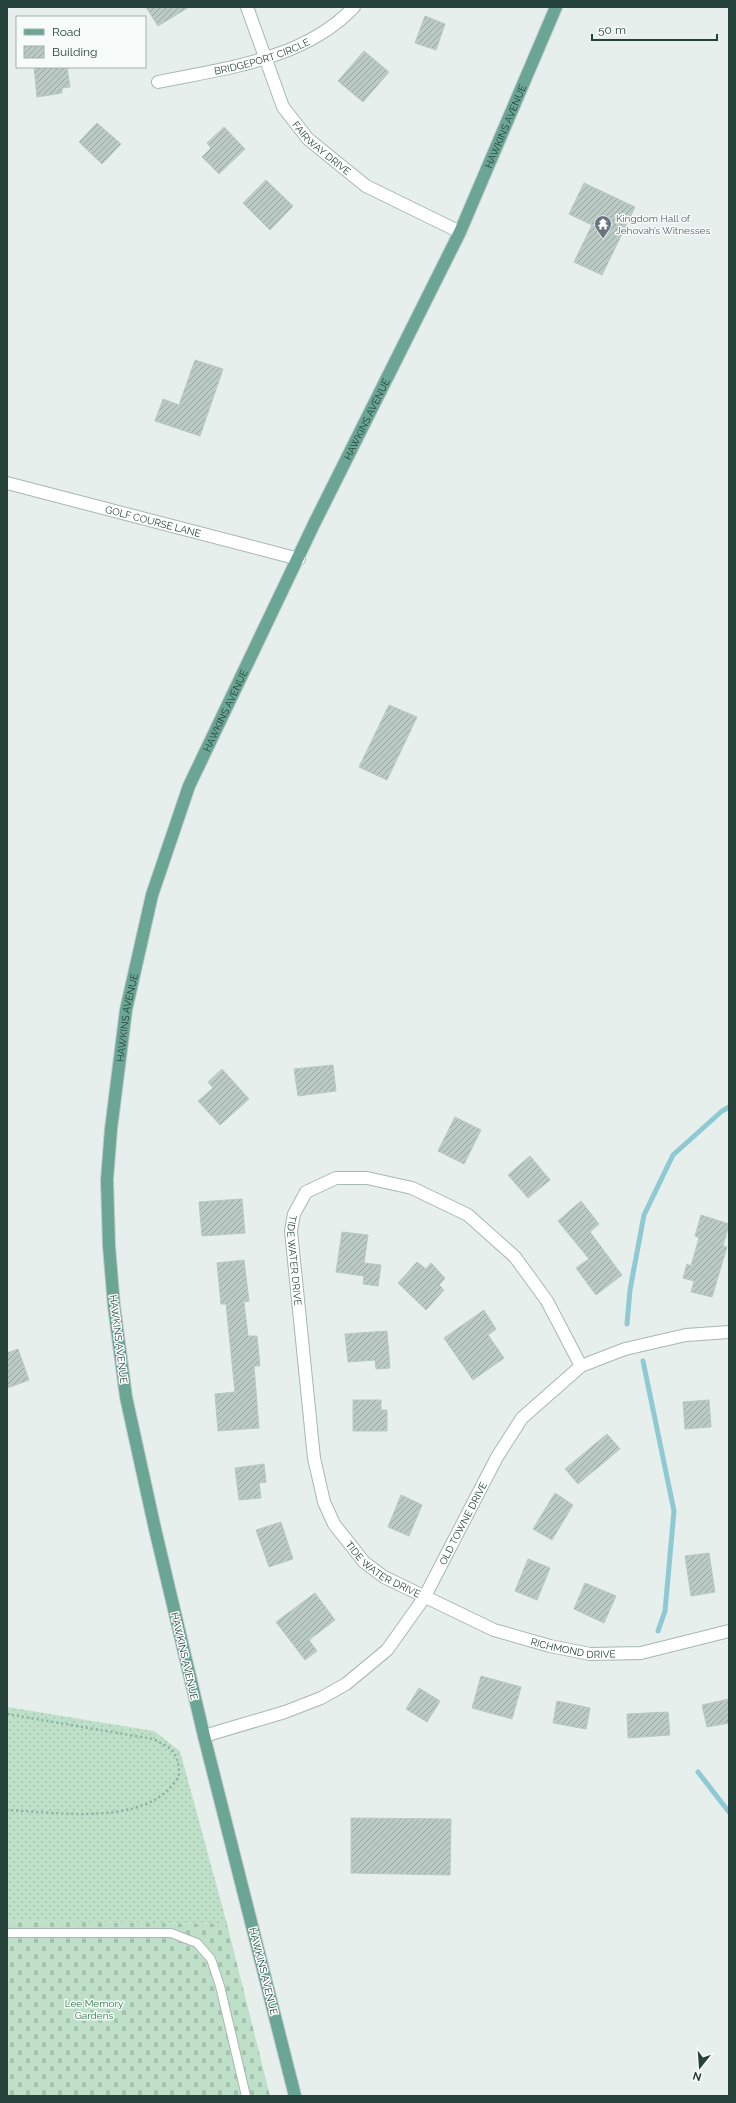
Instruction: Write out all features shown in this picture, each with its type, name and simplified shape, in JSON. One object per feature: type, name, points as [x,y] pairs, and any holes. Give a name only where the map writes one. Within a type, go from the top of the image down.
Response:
[{"type":"main road","name":"HAWKINS AVENUE","points":[[295,2096],[204,1736],[154,1529],[126,1397],[114,1306],[109,1246],[107,1180],[110,1129],[126,1010],[152,895],[189,786],[264,628],[299,559],[317,517],[460,232],[556,7]]},
{"type":"street","name":"FAIRWAY DRIVE","points":[[247,7],[264,58],[283,107],[308,139],[366,186],[460,232]]},
{"type":"street","name":"BRIDGEPORT CIRCLE","points":[[158,82],[281,54],[328,28],[354,7]]},
{"type":"street","name":"GOLF COURSE LANE","points":[[7,483],[299,559]]},
{"type":"street","name":"TIDE WATER DRIVE","points":[[424,1598],[384,1577],[364,1562],[334,1524],[324,1502],[314,1458],[291,1231],[294,1214],[306,1192],[336,1178],[367,1178],[412,1188],[468,1215],[515,1256],[547,1301],[580,1366]]},
{"type":"street","name":"OLD TOWNE DRIVE","points":[[204,1736],[321,1698],[346,1684],[387,1650],[424,1598],[497,1457],[522,1418],[580,1366],[625,1349],[671,1338],[686,1335],[729,1332]]},
{"type":"street","name":"RICHMOND DRIVE","points":[[424,1598],[494,1630],[550,1646],[590,1654],[641,1653],[729,1632]]},
{"type":"lane","points":[[7,1933],[170,1933],[197,1943],[211,1959],[220,1986],[246,2096]]},
{"type":"path","points":[[7,1714],[152,1740],[170,1747],[178,1759],[180,1774],[175,1783],[166,1792],[142,1806],[96,1813],[7,1810]]},
{"type":"green space","points":[[7,1707],[154,1731],[180,1751],[227,1924],[7,1921]]},
{"type":"green space","name":"Lee Memory Gardens","points":[[7,1921],[227,1924],[270,2096],[7,2096]]},
{"type":"building","points":[[146,7],[189,7],[158,26]]},
{"type":"building","points":[[425,16],[445,24],[436,50],[415,43]]},
{"type":"building","points":[[364,51],[389,72],[363,102],[338,81]]},
{"type":"building","points":[[34,68],[67,68],[70,87],[62,88],[62,93],[37,97]]},
{"type":"building","points":[[97,123],[121,144],[102,164],[79,142]]},
{"type":"building","points":[[224,127],[245,149],[219,174],[202,157],[211,148],[207,143]]},
{"type":"building","points":[[266,180],[293,206],[270,230],[243,203]]},
{"type":"building","name":"Kingdom Hall of Jehovah’s Witnesses","points":[[584,183],[635,207],[602,275],[574,262],[592,225],[569,214]]},
{"type":"building","points":[[195,360],[223,369],[200,436],[155,421],[163,399],[179,405]]},
{"type":"building","points":[[389,705],[417,717],[387,780],[359,767]]},
{"type":"building","points":[[333,1065],[336,1091],[298,1096],[294,1069]]},
{"type":"building","points":[[222,1069],[249,1099],[220,1125],[198,1101],[213,1088],[208,1082]]},
{"type":"building","points":[[455,1117],[481,1130],[464,1164],[438,1151]]},
{"type":"building","points":[[530,1156],[550,1180],[528,1198],[508,1175]]},
{"type":"building","points":[[242,1199],[245,1233],[202,1236],[199,1202]]},
{"type":"building","points":[[581,1201],[599,1224],[590,1232],[622,1275],[596,1295],[576,1268],[589,1259],[558,1221]]},
{"type":"building","points":[[701,1215],[729,1224],[723,1246],[727,1247],[712,1297],[691,1292],[694,1281],[683,1278],[687,1264],[691,1266],[699,1238],[695,1236]]},
{"type":"building","points":[[342,1232],[368,1235],[364,1263],[381,1265],[378,1286],[363,1284],[364,1276],[336,1272]]},
{"type":"building","points":[[244,1260],[249,1301],[244,1302],[248,1336],[257,1336],[260,1366],[254,1366],[259,1428],[218,1431],[215,1394],[235,1392],[226,1304],[221,1304],[217,1263]]},
{"type":"building","points":[[417,1262],[426,1269],[431,1263],[445,1278],[439,1285],[444,1290],[426,1310],[398,1283]]},
{"type":"building","points":[[484,1310],[496,1329],[488,1335],[504,1358],[473,1380],[444,1338]]},
{"type":"building","points":[[387,1331],[390,1368],[376,1369],[375,1360],[348,1362],[345,1334]]},
{"type":"building","points":[[18,1349],[29,1380],[7,1388],[7,1353]]},
{"type":"building","points":[[353,1400],[381,1400],[381,1410],[387,1410],[387,1431],[353,1431]]},
{"type":"building","points":[[709,1400],[711,1427],[685,1429],[683,1402]]},
{"type":"building","points":[[607,1434],[620,1449],[578,1484],[565,1469]]},
{"type":"building","points":[[264,1464],[266,1482],[259,1483],[261,1498],[239,1500],[235,1468]]},
{"type":"building","points":[[555,1493],[573,1505],[552,1540],[533,1529]]},
{"type":"building","points":[[401,1495],[422,1505],[409,1536],[388,1527]]},
{"type":"building","points":[[281,1522],[293,1559],[269,1567],[256,1530]]},
{"type":"building","points":[[709,1553],[715,1592],[691,1596],[685,1556]]},
{"type":"building","points":[[528,1559],[550,1568],[537,1600],[515,1591]]},
{"type":"building","points":[[585,1583],[616,1596],[604,1623],[574,1609]]},
{"type":"building","points":[[315,1593],[335,1620],[309,1640],[317,1651],[305,1660],[276,1622]]},
{"type":"building","points":[[481,1676],[521,1687],[512,1719],[472,1708]]},
{"type":"building","points":[[419,1688],[440,1701],[427,1722],[406,1709]]},
{"type":"building","points":[[729,1699],[729,1723],[707,1727],[702,1705]]},
{"type":"building","points":[[557,1701],[590,1708],[586,1729],[553,1723]]},
{"type":"building","points":[[668,1712],[670,1735],[628,1738],[627,1714]]},
{"type":"building","points":[[351,1818],[451,1819],[450,1875],[351,1873]]},
{"type":"waterway","points":[[627,1324],[630,1290],[644,1215],[673,1155],[722,1111],[729,1107]]},
{"type":"waterway","points":[[643,1361],[674,1511],[665,1611],[658,1631]]},
{"type":"waterway","points":[[698,1772],[729,1812]]},
{"type":"place","name":"Kingdom Hall of Jehovah’s Witnesses","points":[[603,239]]}]
